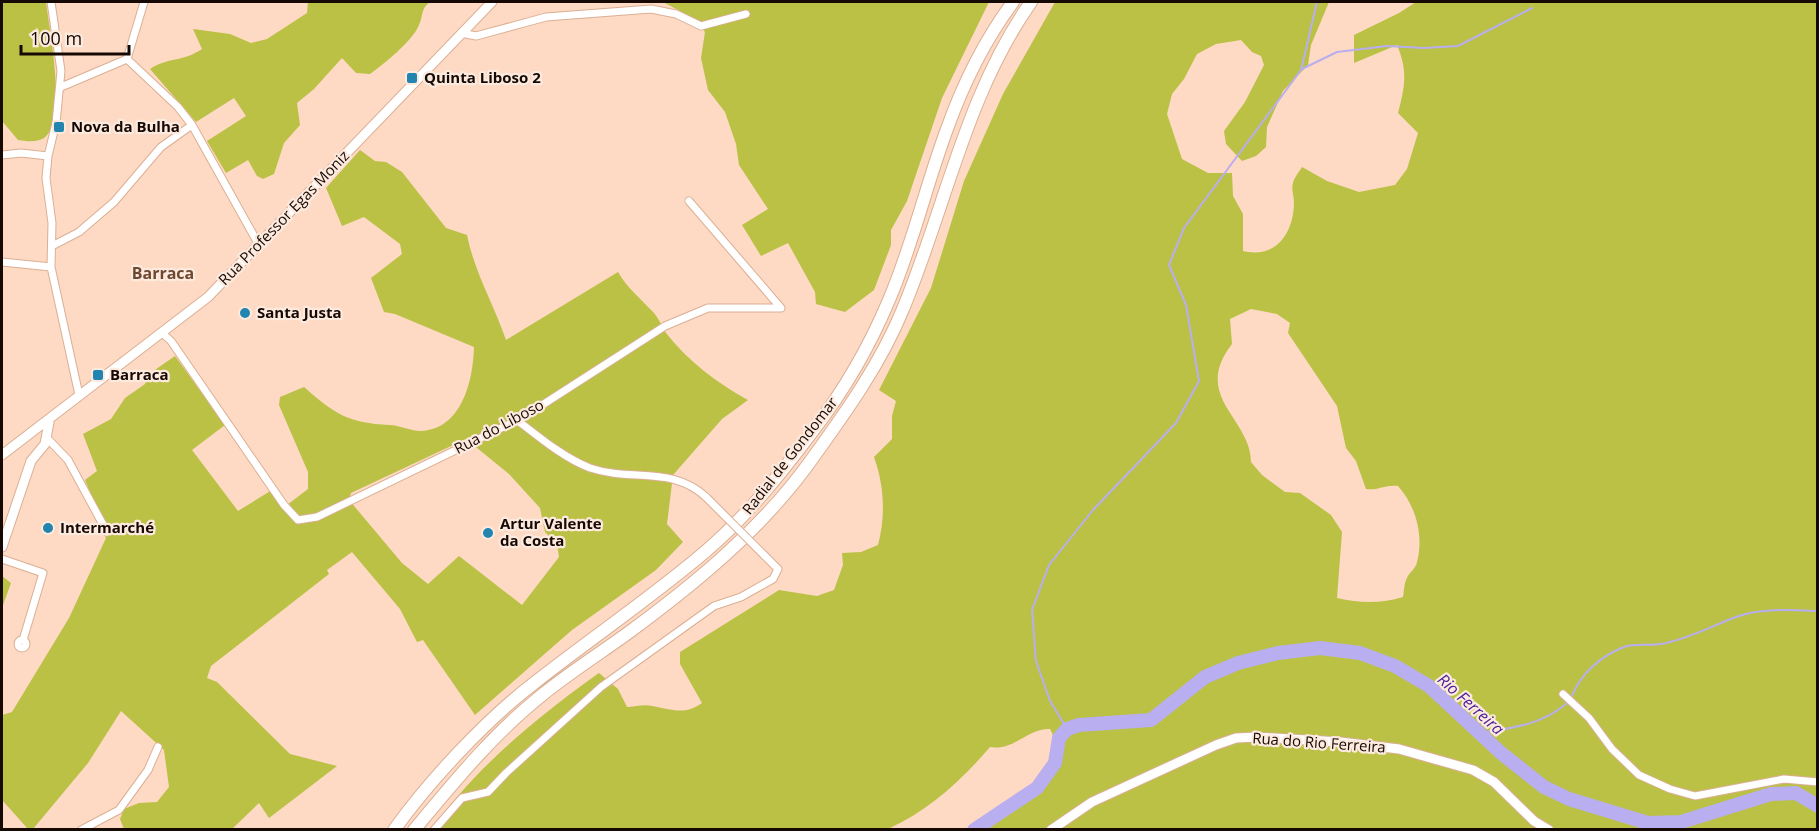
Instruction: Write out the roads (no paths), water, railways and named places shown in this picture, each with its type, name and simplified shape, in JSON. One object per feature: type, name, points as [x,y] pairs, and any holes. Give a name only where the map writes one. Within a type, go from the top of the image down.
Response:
[{"type":"highway","name":"Radial de Gondomar","points":[[394,830],[446,768],[531,685],[658,591],[744,516],[818,425],[853,373],[873,337],[894,287],[946,129],[963,88],[981,52],[1012,2]]},
{"type":"highway","name":"Radial de Gondomar","points":[[414,830],[468,764],[500,732],[542,695],[629,632],[721,558],[759,524],[811,460],[856,396],[902,311],[979,95],[998,56],[1031,2]]},
{"type":"main road","name":"Rua Professor Egas Moniz","points":[[2,455],[208,297],[492,2]]},
{"type":"main road","points":[[2,547],[31,460],[41,448],[46,438],[47,427],[56,412]]},
{"type":"main road","points":[[31,460],[30,445],[33,432],[44,433],[46,438]]},
{"type":"main road","points":[[15,446],[24,443],[41,448]]},
{"type":"main road","name":"Rua do Rio Ferreira","points":[[1051,830],[1092,802],[1216,745],[1236,738],[1257,737],[1381,746],[1473,770],[1494,782],[1534,821],[1549,830]]},
{"type":"street","points":[[51,2],[61,87],[57,123],[48,156],[51,267],[79,394]]},
{"type":"street","points":[[61,87],[127,58],[144,2]]},
{"type":"street","points":[[461,33],[476,36],[546,17],[639,9],[676,14],[701,26],[746,14]]},
{"type":"street","points":[[127,58],[178,107],[192,125],[259,245]]},
{"type":"street","points":[[52,246],[79,232],[114,202],[161,147],[192,125]]},
{"type":"street","points":[[2,155],[21,153],[48,156]]},
{"type":"street","name":"Rua do Liboso","points":[[162,333],[171,341],[284,505],[298,520],[317,517],[517,420],[664,326],[708,308],[781,308],[689,201]]},
{"type":"street","points":[[2,262],[51,267]]},
{"type":"street","points":[[434,830],[462,798],[488,792],[495,787],[506,773],[601,687],[714,606],[741,597],[773,579],[777,569],[707,498],[687,482],[672,477],[621,475],[589,467],[546,443],[517,420]]},
{"type":"street","points":[[46,438],[68,460],[106,532]]},
{"type":"street","points":[[41,448],[57,449]]},
{"type":"street","points":[[2,559],[43,573],[22,640]]},
{"type":"street","points":[[1563,694],[1589,718],[1612,749],[1639,775],[1670,789],[1695,796],[1784,779],[1818,782]]},
{"type":"street","points":[[81,830],[119,810],[148,770],[158,747]]},
{"type":"waterway","points":[[1067,729],[1050,701],[1036,661],[1032,610],[1049,565],[1093,510],[1176,423],[1199,381],[1186,305],[1169,265],[1184,228],[1301,70],[1317,2]]},
{"type":"waterway","points":[[1302,69],[1337,52],[1387,46],[1424,48],[1458,46],[1532,8]]},
{"type":"waterway","points":[[1572,696],[1581,680],[1593,666],[1607,655],[1624,647],[1671,642],[1748,613],[1778,610],[1818,611]]},
{"type":"waterway","name":"Rio Ferreira","points":[[974,830],[1037,788],[1055,763],[1059,738],[1067,729],[1079,725],[1151,720],[1205,677],[1238,663],[1278,653],[1320,648],[1360,653],[1395,666],[1429,686],[1501,753],[1544,787],[1569,799],[1648,823],[1681,822],[1771,794],[1796,793],[1818,806]]},
{"type":"waterway","points":[[1480,733],[1537,721],[1567,703]]},
{"type":"place","name":"Quinta Liboso 2","points":[[412,78]]},
{"type":"place","name":"Nova da Bulha","points":[[59,127]]},
{"type":"place","name":"Santa Justa","points":[[245,313]]},
{"type":"place","name":"Barraca","points":[[98,375]]},
{"type":"place","name":"Intermarché","points":[[48,528]]},
{"type":"place","name":"Artur Valente da Costa","points":[[488,533]]},
{"type":"district","name":"Barraca","points":[[163,273]]}]
